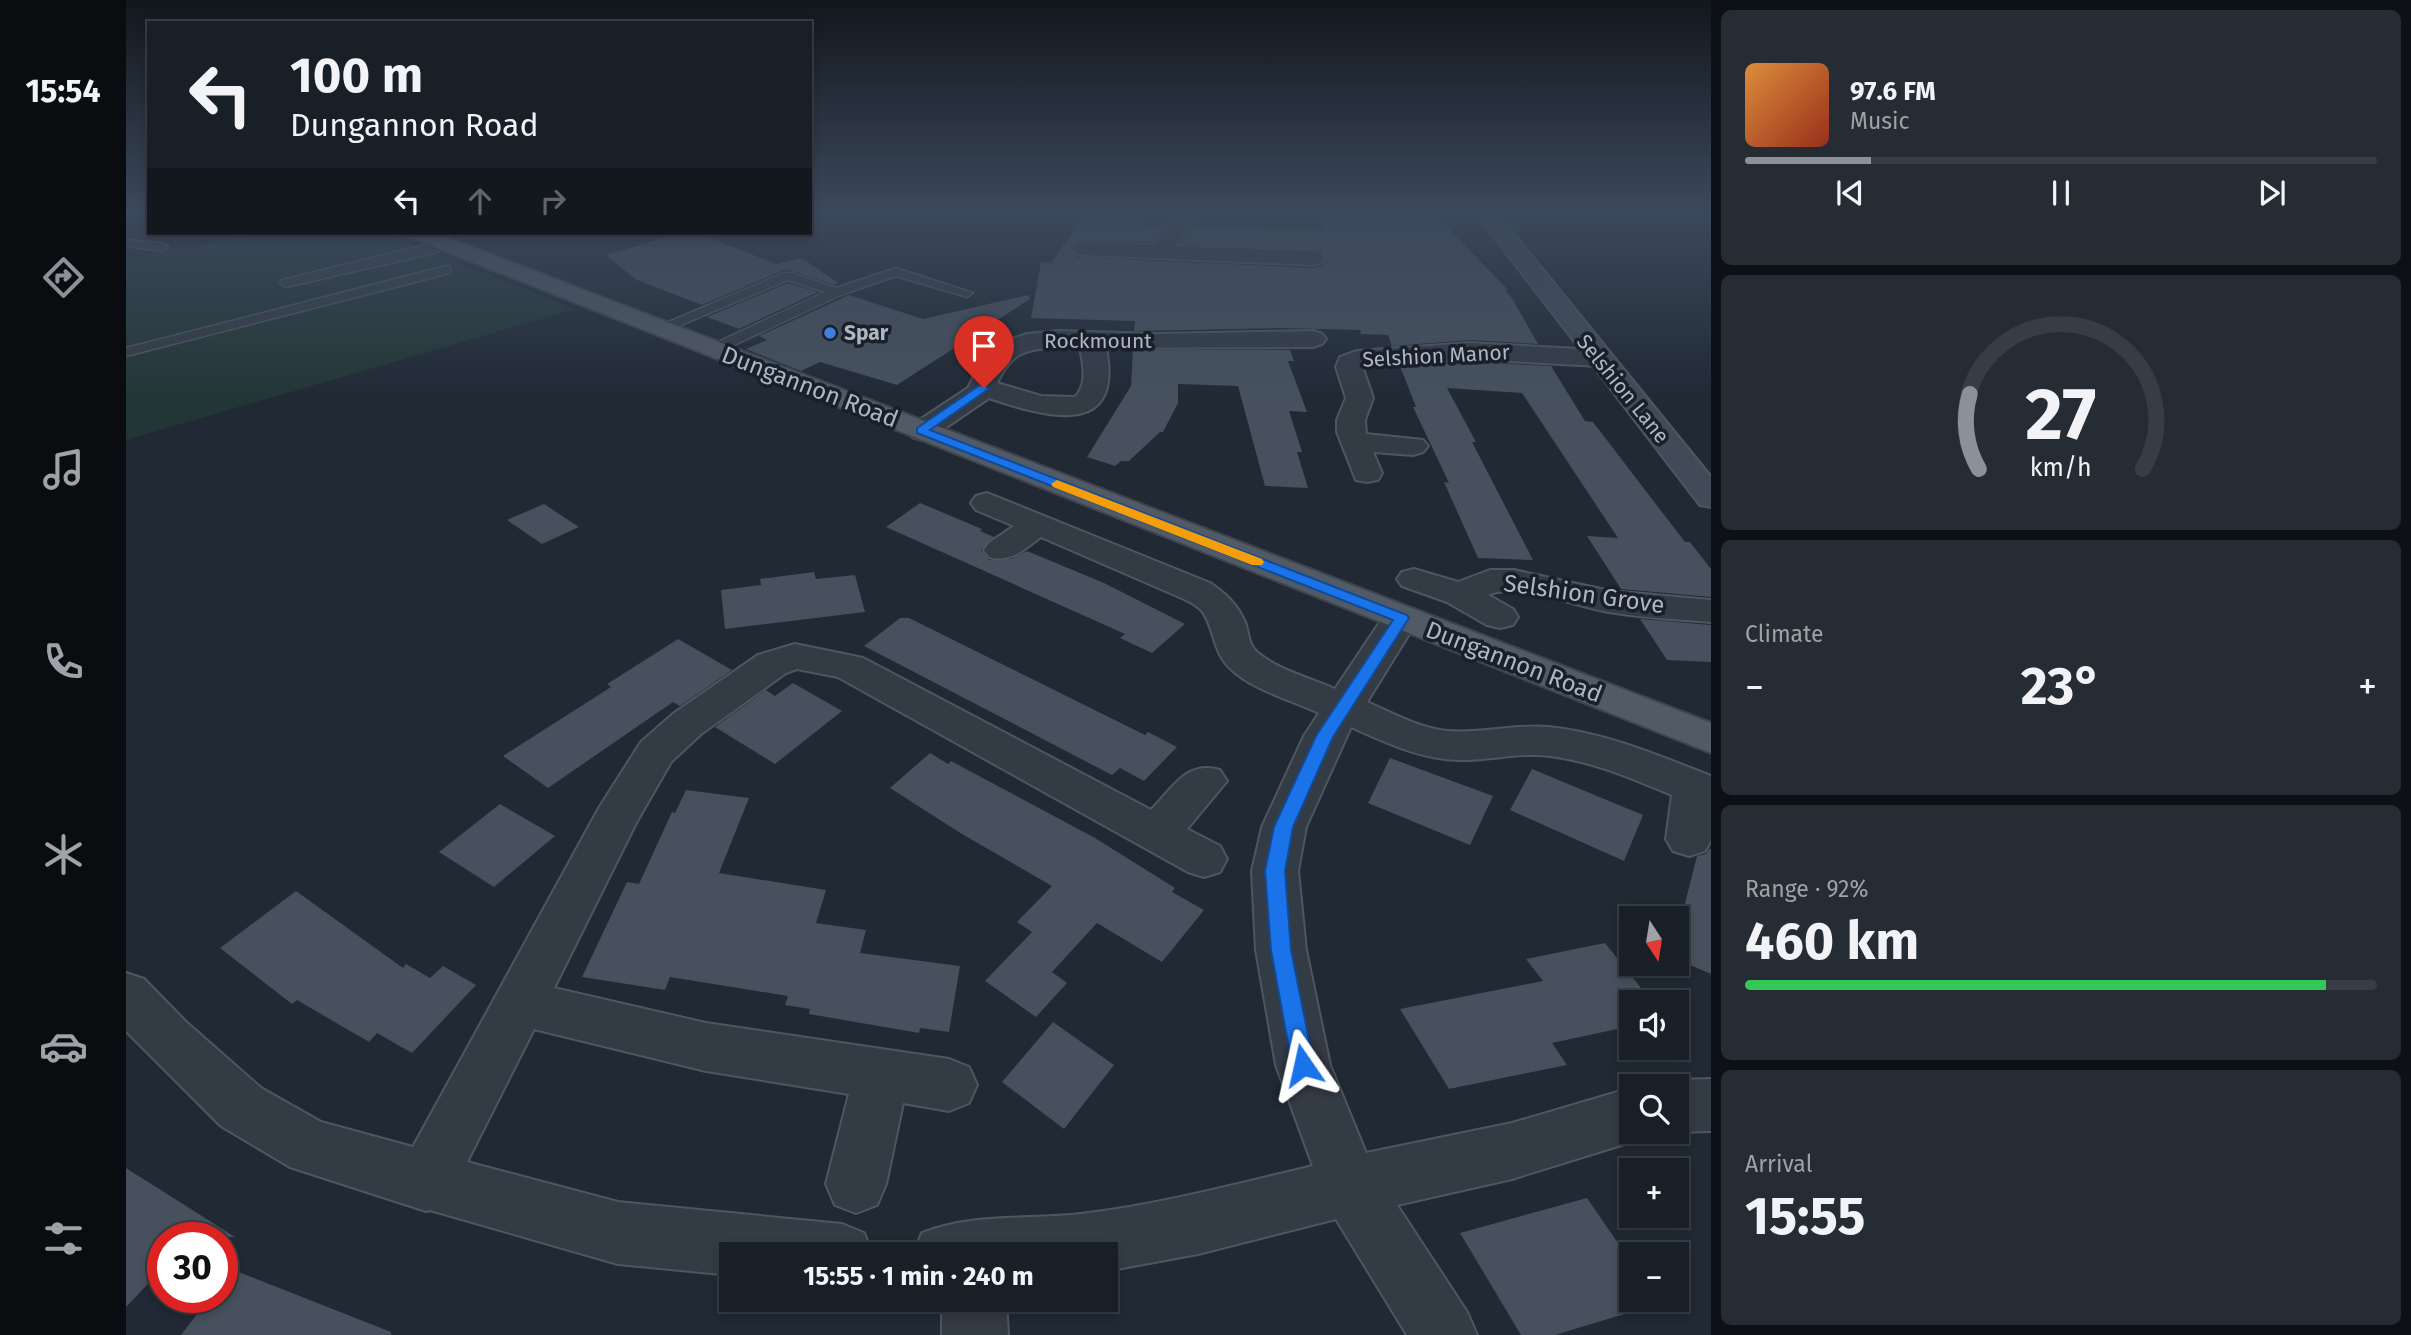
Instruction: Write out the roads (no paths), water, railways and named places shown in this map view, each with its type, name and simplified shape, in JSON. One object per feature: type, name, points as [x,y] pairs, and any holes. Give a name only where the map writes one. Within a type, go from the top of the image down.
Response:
[{"type":"main road","name":"Dungannon Road","points":[[497,274],[659,329],[922,431],[1408,598],[1711,739]]},
{"type":"street","name":"Selshion Lane","points":[[1533,274],[1711,498]]},
{"type":"street","name":"Rockmount","points":[[984,388],[995,359],[1014,346],[1041,340],[1092,340],[1120,331],[1313,339]]},
{"type":"street","points":[[922,431],[984,388],[1054,407],[1075,406],[1085,402],[1092,396],[1096,383],[1092,340]]},
{"type":"street","name":"Selshion Manor","points":[[1367,473],[1351,419],[1359,402],[1359,393],[1349,363],[1357,359],[1470,351],[1598,358]]},
{"type":"street","points":[[1356,442],[1413,446]]},
{"type":"street","points":[[987,503],[1197,591],[1216,603],[1227,623],[1232,644],[1243,660],[1280,681],[1344,706],[1378,724],[1434,744],[1457,747],[1548,741],[1586,748],[1703,790],[1689,839]]},
{"type":"street","points":[[1001,550],[1038,524]]},
{"type":"street","name":"Selshion Grove","points":[[1408,598],[1460,594],[1490,581],[1514,581],[1609,602],[1711,611]]},
{"type":"street","name":"Selshion Grove","points":[[1460,594],[1500,617]]},
{"type":"street","points":[[1408,598],[1325,736],[1283,827],[1275,871],[1281,950],[1303,1065],[1350,1186],[1444,1335]]},
{"type":"street","points":[[426,1182],[615,820],[656,752],[687,724],[772,664],[795,656],[849,667],[1204,859]]},
{"type":"street","points":[[1157,833],[1205,781]]},
{"type":"street","points":[[126,995],[167,1039],[241,1107],[310,1147],[426,1182],[618,1233],[719,1243]]},
{"type":"street","points":[[521,1003],[706,1047],[949,1085]]},
{"type":"street","points":[[856,1184],[881,1075]]},
{"type":"street","points":[[1689,1106],[1711,1105]]},
{"type":"street","points":[[1100,1242],[1198,1224],[1350,1186],[1512,1151],[1619,1119]]},
{"type":"street","points":[[972,1312],[975,1335]]},
{"type":"lane","points":[[286,283],[324,274]]},
{"type":"lane","points":[[126,352],[388,274]]},
{"type":"lane","points":[[712,350],[836,292],[889,274]]},
{"type":"lane","points":[[904,274],[967,293]]},
{"type":"lane","points":[[659,329],[788,276],[836,292]]},
{"type":"place","name":"Spar","points":[[830,333]]}]
